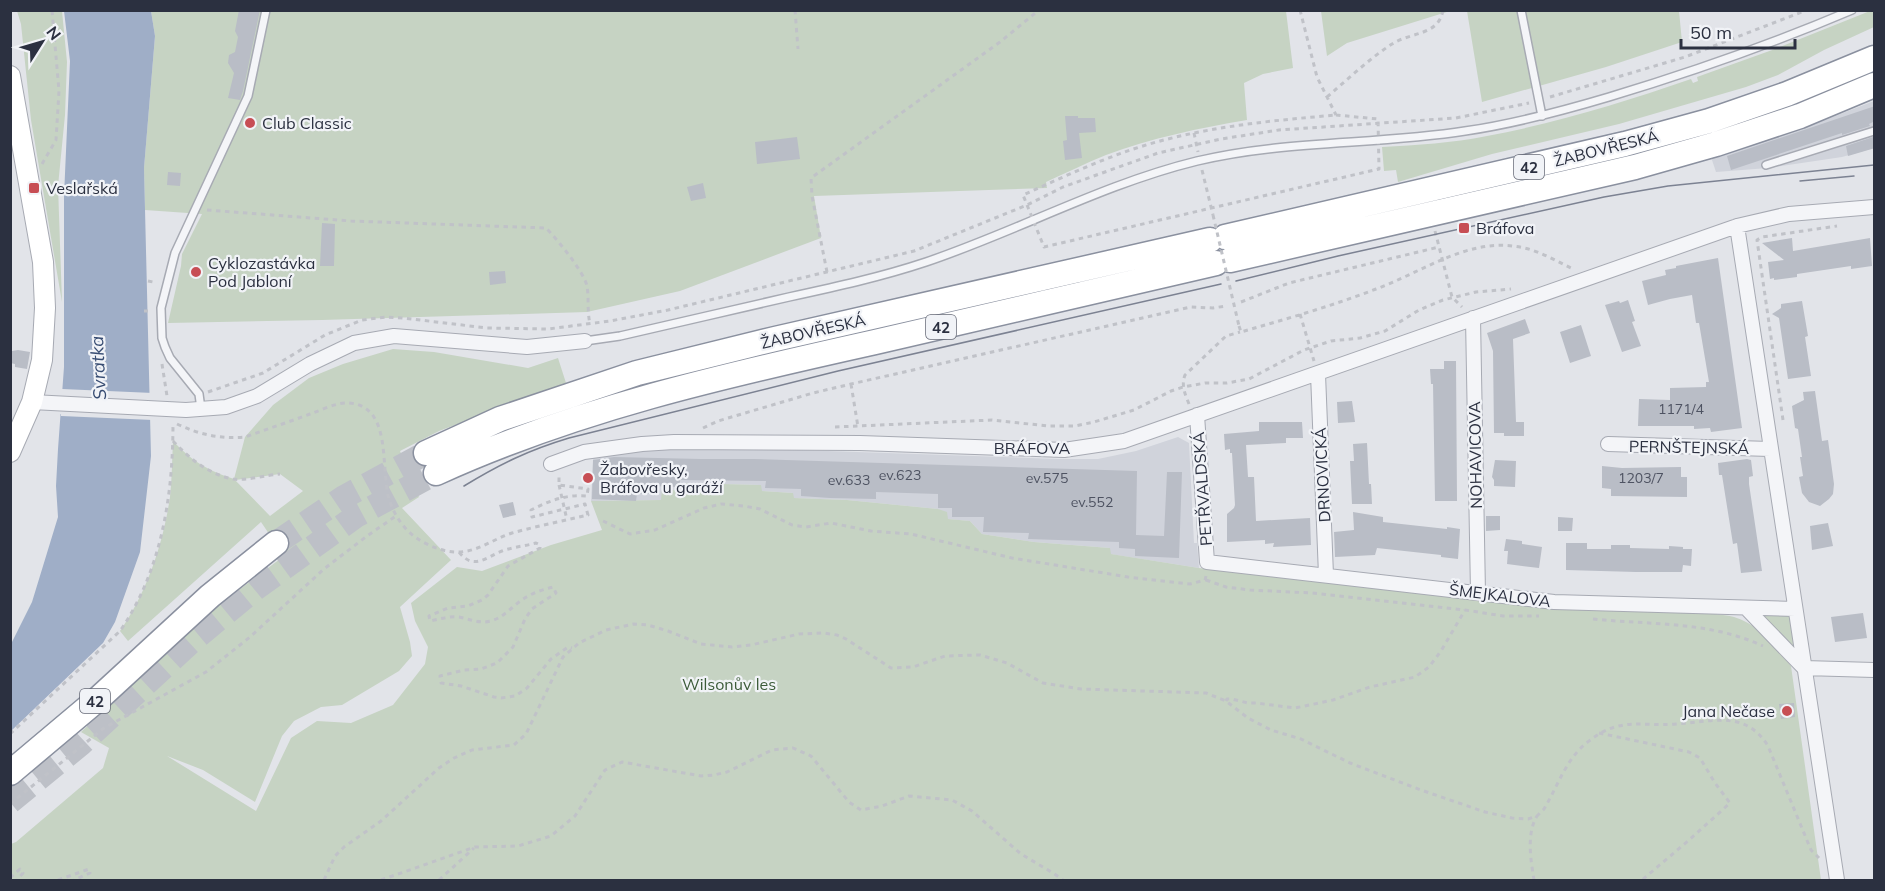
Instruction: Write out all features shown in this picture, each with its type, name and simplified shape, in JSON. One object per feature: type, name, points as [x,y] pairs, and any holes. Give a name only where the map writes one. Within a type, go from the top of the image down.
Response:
[{"type":"highway","name":"ŽABOVŘESKÁ","points":[[431,463],[666,392],[1220,250],[1709,121],[1776,98],[1875,58]]},
{"type":"highway","name":"ŽABOVŘESKÁ","points":[[1220,250],[1655,161],[1716,144],[1800,116],[1875,85]]},
{"type":"highway","name":"42","points":[[10,772],[90,706],[176,626],[276,543]]},
{"type":"street","points":[[10,76],[43,262],[45,308],[42,360],[32,402],[23,427],[10,452]]},
{"type":"street","name":"BRÁFOVA","points":[[550,464],[584,452],[674,442],[860,442],[1064,450],[1124,441],[1737,226],[1789,214],[1875,207]]},
{"type":"street","points":[[1737,226],[1837,877]]},
{"type":"street","name":"NOHAVICOVA","points":[[1473,318],[1478,593]]},
{"type":"street","points":[[32,402],[201,410],[243,402],[310,364],[354,343],[394,336],[527,347],[585,341]]},
{"type":"street","name":"DRNOVICKÁ","points":[[1318,374],[1326,575]]},
{"type":"street","name":"PETŘVALDSKÁ","points":[[1195,416],[1207,562]]},
{"type":"street","name":"PERNŠTEJNSKÁ","points":[[1608,444],[1770,449]]},
{"type":"street","name":"ŠMEJKALOVA","points":[[1207,562],[1554,602],[1795,609]]},
{"type":"street","points":[[1746,608],[1804,668],[1875,670]]},
{"type":"lane","points":[[201,410],[199,394],[170,358],[162,338],[162,308],[175,253],[248,96],[266,10]]},
{"type":"lane","points":[[1521,10],[1542,116]]},
{"type":"lane","points":[[585,341],[620,336],[888,274],[975,244],[1113,187],[1152,173],[1200,160],[1276,147],[1463,132],[1542,116],[1630,91],[1746,53],[1851,10]]},
{"type":"lane","points":[[1766,165],[1875,131]]},
{"type":"path","points":[[29,186],[56,140],[59,91],[52,10]]},
{"type":"path","points":[[795,10],[798,49]]},
{"type":"path","points":[[548,329],[668,310],[826,273],[812,196],[811,178],[1000,42],[1039,10]]},
{"type":"path","points":[[1300,10],[1317,77],[1336,116]]},
{"type":"path","points":[[1327,97],[1394,42],[1432,29],[1442,18],[1443,10]]},
{"type":"path","points":[[1027,205],[1023,195],[1115,155],[1167,139],[1265,120],[1336,116],[1378,119],[1378,124],[1456,118],[1500,110],[1538,101],[1685,57],[1806,10]]},
{"type":"path","points":[[1194,133],[1196,144]]},
{"type":"path","points":[[1037,230],[1044,247],[1379,169],[1378,139]]},
{"type":"path","points":[[1368,150],[1379,150]]},
{"type":"path","points":[[1192,171],[1210,167]]},
{"type":"path","points":[[1202,169],[1241,332]]},
{"type":"path","points":[[196,209],[351,221],[546,228],[562,245],[587,285],[587,312],[590,324]]},
{"type":"path","points":[[1783,420],[1757,240],[1762,237],[1837,226]]},
{"type":"path","points":[[1433,227],[1452,297],[1473,318]]},
{"type":"path","points":[[1195,416],[1182,381],[1185,375],[1226,336],[1375,290],[1453,254],[1478,247],[1513,246],[1541,253],[1577,271],[1567,273]]},
{"type":"path","points":[[1240,302],[1289,283],[1439,247]]},
{"type":"path","points":[[148,281],[153,282]]},
{"type":"path","points":[[834,427],[992,420],[1048,426],[1075,426],[1113,418],[1183,387],[1249,379],[1311,347],[1384,331],[1419,310],[1452,297],[1518,288]]},
{"type":"path","points":[[700,429],[718,421],[851,384],[1191,307],[1226,306]]},
{"type":"path","points":[[1300,314],[1311,347]]},
{"type":"path","points":[[10,734],[120,631],[132,613],[152,568],[170,497],[173,441],[173,422],[164,408],[162,338]]},
{"type":"path","points":[[851,384],[860,442]]},
{"type":"path","points":[[173,441],[203,468],[234,479],[280,474]]},
{"type":"path","points":[[559,485],[567,520]]},
{"type":"path","points":[[603,521],[630,534],[655,530],[704,508],[721,504],[744,506],[760,509],[792,525],[806,527],[831,523],[871,531],[910,534],[1012,558],[1128,577],[1190,584],[1205,580],[1226,587],[1312,593],[1503,616],[1539,616]]},
{"type":"path","points":[[10,804],[104,728],[182,687],[214,666],[250,637],[324,569],[359,541],[396,516]]},
{"type":"path","points":[[459,552],[463,558],[479,562],[506,550],[536,543],[540,545],[538,550],[508,566],[482,600],[468,606],[439,611],[429,616],[430,621],[450,617],[478,622],[491,621],[535,593],[554,587],[556,593],[537,604],[528,614],[513,647],[503,658],[487,668],[464,670],[440,676],[441,683],[461,686],[494,697],[508,698],[526,688],[558,654],[568,647],[572,648]]},
{"type":"path","points":[[1205,580],[1207,562]]},
{"type":"path","points":[[1226,701],[1232,699],[1248,704],[1295,708],[1415,677],[1429,667],[1441,651],[1464,610],[1478,593]]},
{"type":"path","points":[[1585,618],[1701,627],[1744,638],[1763,646]]},
{"type":"path","points":[[324,880],[335,856],[344,847],[381,820],[439,768],[472,750],[514,745],[521,740],[526,734],[555,671],[563,657],[572,648],[606,630],[634,624],[669,631],[701,644],[732,647],[800,634],[824,633],[846,639],[891,668],[913,667],[945,656],[980,655],[1006,663],[1043,683],[1081,689],[1206,693],[1226,701],[1248,718],[1270,730],[1301,739],[1350,763],[1421,790],[1494,814],[1528,819],[1537,816]]},
{"type":"path","points":[[1534,880],[1530,858],[1532,823],[1544,809],[1574,754],[1606,729],[1634,723],[1675,724],[1713,719],[1742,723],[1753,728],[1762,736],[1811,850],[1837,877]]},
{"type":"path","points":[[1599,733],[1689,752],[1700,758],[1730,802],[1688,842],[1642,880]]},
{"type":"path","points":[[381,880],[476,847],[518,846],[551,836],[575,816],[605,770],[622,762],[701,776],[714,775],[728,772],[772,750],[793,748],[811,756],[849,802],[861,810],[882,806],[909,796],[952,800],[972,812],[1021,854],[1062,880]]},
{"type":"path","points":[[439,880],[476,847]]},
{"type":"path","points":[[10,878],[20,869],[23,873],[17,880]]},
{"type":"path","points":[[58,880],[89,869],[90,873],[74,880]]},
{"type":"shaded area","points":[[1874,101],[1874,148],[1842,157],[1768,168],[1716,172],[1711,157],[1799,130]]},
{"type":"shaded area","points":[[1178,437],[1189,443],[1194,543],[1197,543],[1199,568],[1110,554],[1110,548],[1034,542],[982,534],[970,521],[947,519],[938,509],[847,500],[793,498],[793,493],[761,491],[761,485],[686,483],[686,491],[661,500],[591,501],[594,443],[1098,459],[1136,451]]},
{"type":"green space","points":[[1321,10],[1450,11],[1347,43],[1327,56]]},
{"type":"green space","points":[[17,11],[62,11],[67,62],[65,115],[58,186],[62,302],[31,120],[21,24]]},
{"type":"green space","points":[[151,11],[1286,11],[1293,68],[1263,74],[1244,83],[1247,120],[1140,143],[1098,158],[1046,182],[1047,188],[814,196],[821,238],[680,291],[587,312],[168,323],[182,254],[202,214],[145,210],[144,168],[155,36]]},
{"type":"green space","points":[[1467,11],[1679,11],[1682,42],[1606,67],[1482,102]]},
{"type":"green space","points":[[1874,11],[1874,27],[1778,75],[1746,87],[1619,124],[1492,154],[1398,182],[1396,170],[1384,171],[1382,147],[1448,142],[1513,131],[1590,111],[1691,79],[1693,83],[1698,81],[1697,77]]},
{"type":"green space","name":"Wilsonův les","points":[[393,349],[434,352],[528,368],[558,358],[566,383],[439,431],[400,451],[419,497],[402,508],[451,560],[400,607],[412,656],[399,671],[342,705],[321,707],[294,721],[282,736],[255,802],[203,770],[167,756],[256,811],[291,738],[317,721],[351,723],[393,705],[425,664],[428,647],[415,621],[411,603],[457,567],[482,571],[551,545],[602,530],[591,501],[661,500],[662,489],[685,491],[686,483],[761,485],[762,491],[793,493],[794,498],[847,500],[938,509],[947,512],[948,519],[970,521],[982,534],[1034,542],[1110,548],[1111,554],[1199,568],[1554,608],[1711,613],[1743,620],[1766,637],[1791,666],[1821,880],[11,880],[11,844],[103,768],[109,748],[81,732],[208,613],[284,556],[261,522],[128,641],[120,631],[146,584],[163,532],[170,497],[173,441],[187,455],[201,464],[234,479],[245,437],[273,405],[309,378],[343,364]],"holes":[[[280,474],[303,491],[270,516],[235,480]]]},
{"type":"green space","points":[[1754,612],[1790,614],[1796,654]]},
{"type":"water","name":"Svratka","points":[[64,11],[151,11],[155,36],[144,168],[151,456],[140,552],[115,622],[103,643],[11,731],[11,644],[32,602],[58,517],[56,486],[64,367],[64,196],[70,61]]},
{"type":"pier","points":[[62,389],[153,393],[153,420],[61,416],[58,414],[59,391]]},
{"type":"building","points":[[239,10],[260,10],[240,100],[228,98],[234,73],[228,63],[229,55],[235,52],[238,37],[235,31]]},
{"type":"building","points":[[1875,106],[1875,121],[1869,124],[1870,126],[1731,170],[1727,156]]},
{"type":"building","points":[[1065,116],[1095,118],[1096,132],[1079,133],[1082,158],[1065,160],[1063,141],[1067,140]]},
{"type":"building","points":[[797,137],[800,159],[757,164],[755,142]]},
{"type":"building","points":[[1873,137],[1875,148],[1848,156],[1846,146]]},
{"type":"building","points":[[168,172],[181,173],[180,186],[167,185]]},
{"type":"building","points":[[703,183],[706,198],[691,201],[687,187]]},
{"type":"building","points":[[322,223],[335,224],[334,266],[320,266]]},
{"type":"building","points":[[1792,238],[1793,251],[1870,238],[1872,266],[1851,269],[1851,266],[1797,274],[1797,277],[1770,279],[1768,262],[1784,260],[1762,243]]},
{"type":"building","points":[[1718,258],[1742,428],[1711,432],[1710,428],[1694,429],[1694,426],[1638,426],[1639,399],[1670,400],[1670,388],[1706,387],[1706,382],[1709,382],[1692,295],[1648,305],[1642,281],[1666,275],[1665,270],[1676,268],[1676,266]]},
{"type":"building","points":[[505,271],[506,283],[490,285],[489,272]]},
{"type":"building","points":[[1628,300],[1635,321],[1632,322],[1641,346],[1622,352],[1605,305]]},
{"type":"building","points":[[1802,301],[1811,376],[1788,379],[1779,318],[1772,314],[1781,308],[1781,304]]},
{"type":"building","points":[[1525,319],[1530,333],[1513,339],[1516,422],[1524,422],[1524,436],[1504,436],[1504,433],[1494,433],[1493,351],[1487,333]]},
{"type":"building","points":[[1581,325],[1591,356],[1570,363],[1560,332]]},
{"type":"building","points":[[12,351],[30,352],[27,369],[15,367],[15,364],[10,363]]},
{"type":"building","points":[[1444,361],[1456,361],[1457,501],[1435,501],[1433,384],[1431,384],[1430,369],[1444,369]]},
{"type":"building","points":[[1815,391],[1822,441],[1828,440],[1834,484],[1833,494],[1820,506],[1809,502],[1802,493],[1799,477],[1803,476],[1800,457],[1802,457],[1792,406],[1804,400],[1803,392]]},
{"type":"building","points":[[1352,401],[1355,422],[1338,423],[1337,402]]},
{"type":"building","points":[[1259,422],[1302,422],[1303,438],[1286,438],[1286,443],[1246,445],[1248,477],[1254,477],[1256,521],[1310,518],[1311,545],[1273,547],[1274,543],[1265,544],[1265,540],[1227,542],[1227,514],[1235,505],[1232,453],[1230,449],[1225,450],[1224,434],[1259,431]]},
{"type":"building","points":[[1367,443],[1372,504],[1352,504],[1350,461],[1354,461],[1353,444]]},
{"type":"building","points":[[614,457],[1137,471],[1136,535],[1164,536],[1167,472],[1182,472],[1179,558],[1135,556],[1135,549],[1119,548],[1119,542],[1028,539],[1029,533],[983,532],[984,517],[952,517],[952,508],[938,508],[938,494],[876,492],[876,499],[830,498],[801,496],[801,489],[765,488],[766,481],[680,480],[680,487],[650,486],[650,494],[637,494],[636,501],[592,499],[593,460]]},
{"type":"building","points":[[1495,460],[1516,461],[1515,487],[1494,486],[1492,477]]},
{"type":"building","points":[[1751,460],[1753,476],[1749,477],[1749,484],[1762,571],[1741,573],[1737,543],[1733,544],[1718,463]]},
{"type":"building","points":[[1602,466],[1681,467],[1681,477],[1687,477],[1687,497],[1611,496],[1611,489],[1602,488]]},
{"type":"building","points":[[513,502],[516,515],[503,518],[499,505]]},
{"type":"building","points":[[1353,512],[1383,517],[1383,522],[1460,529],[1458,559],[1377,548],[1375,555],[1335,557],[1334,532],[1354,530]]},
{"type":"building","points":[[1486,516],[1500,516],[1500,530],[1486,531]]},
{"type":"building","points":[[1558,517],[1573,518],[1572,531],[1558,531]]},
{"type":"building","points":[[1828,523],[1833,546],[1812,550],[1810,526]]},
{"type":"building","points":[[1506,539],[1542,547],[1539,568],[1507,564],[1508,551],[1504,551]]},
{"type":"building","points":[[1566,543],[1587,543],[1587,549],[1611,549],[1611,545],[1630,545],[1630,548],[1683,547],[1683,549],[1692,549],[1691,566],[1683,565],[1682,572],[1566,570]]},
{"type":"building","points":[[1863,613],[1867,638],[1835,642],[1831,617]]},
{"type":"building","name":"Jana Nečase","points":[[1794,703],[1795,717],[1781,719],[1779,704]]},
{"type":"tunnel","points":[[276,543],[344,497],[426,453]]},
{"type":"tunnel","points":[[10,802],[81,744],[191,642],[255,589],[356,516],[436,473]]},
{"type":"tram line","points":[[1236,281],[1604,197],[1668,186],[1874,165]]},
{"type":"tram line","points":[[1800,181],[1854,176]]},
{"type":"tram line","points":[[464,486],[515,458],[569,438],[838,371],[1221,284]]},
{"type":"place","name":"Club Classic","points":[[250,123]]},
{"type":"place","name":"Veslařská","points":[[34,188]]},
{"type":"place","name":"Bráfova","points":[[1464,228]]},
{"type":"place","name":"Cyklozastávka Pod Jabloní","points":[[196,272]]},
{"type":"place","name":"Žabovřesky, Bráfova u garáží","points":[[588,478]]},
{"type":"place","name":"Jana Nečase","points":[[1787,711]]}]
